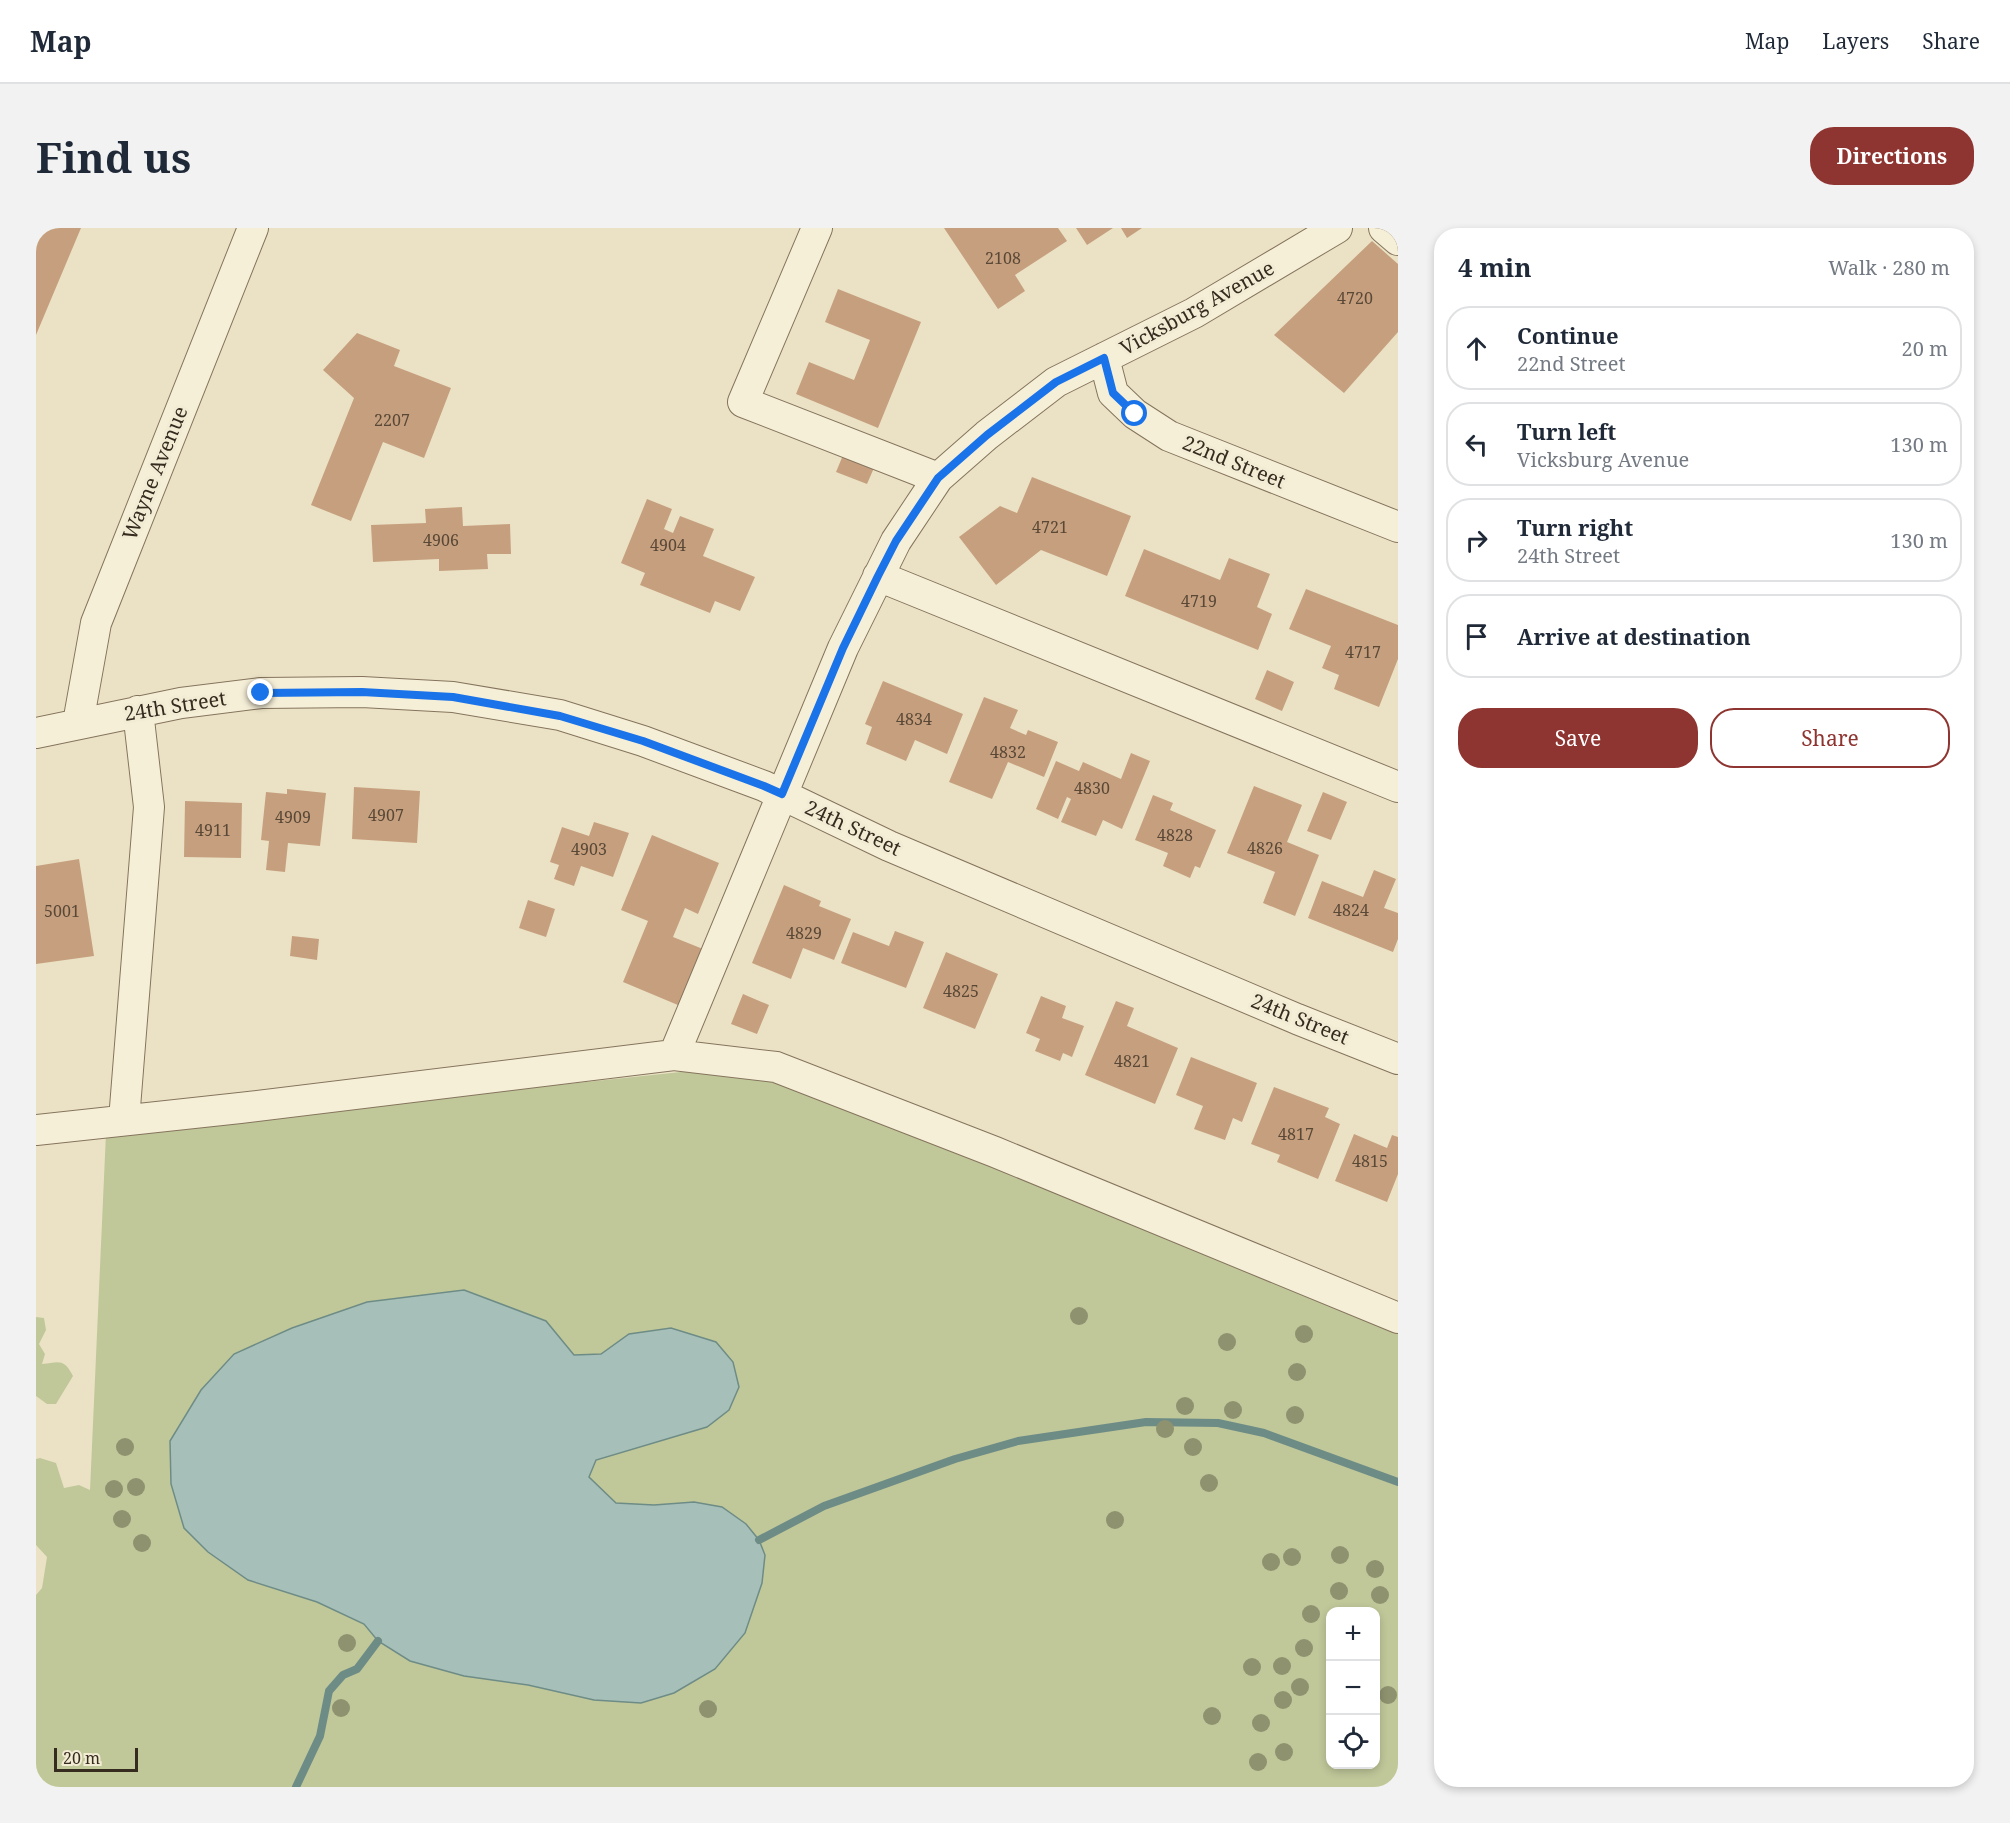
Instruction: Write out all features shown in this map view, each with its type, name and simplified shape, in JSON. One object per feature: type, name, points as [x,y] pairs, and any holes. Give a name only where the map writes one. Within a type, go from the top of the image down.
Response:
[{"type":"street","name":"Wayne Avenue","points":[[78,723],[96,623],[253,228]]},
{"type":"street","points":[[817,228],[743,402],[938,478]]},
{"type":"street","name":"Vicksburg Avenue","points":[[674,1055],[843,648],[896,541],[938,478],[987,435],[1056,382],[1194,313],[1337,228]]},
{"type":"street","points":[[1384,228],[1398,240]]},
{"type":"street","name":"22nd Street","points":[[1104,358],[1113,393],[1135,414],[1169,436],[1398,527]]},
{"type":"street","points":[[878,576],[1398,787]]},
{"type":"street","name":"24th Street","points":[[36,733],[181,703],[261,693],[362,692],[453,697],[560,716],[643,741],[764,786],[889,846],[1297,1019],[1398,1059]]},
{"type":"street","points":[[124,1120],[149,807],[138,711]]},
{"type":"street","points":[[36,1130],[674,1055],[776,1067],[994,1152],[1398,1318]]},
{"type":"green space","points":[[709,1069],[747,1072],[802,1088],[1398,1330],[1398,1787],[36,1787],[36,1595],[42,1588],[47,1557],[36,1545],[36,1459],[56,1463],[64,1488],[79,1485],[90,1490],[106,1133]]},
{"type":"green space","points":[[36,1317],[44,1318],[46,1330],[39,1344],[45,1354],[42,1364],[60,1362],[67,1366],[73,1376],[56,1404],[47,1404],[36,1396]]},
{"type":"water","points":[[464,1290],[546,1321],[574,1355],[601,1354],[629,1334],[671,1328],[716,1342],[733,1362],[739,1387],[729,1410],[707,1427],[596,1460],[589,1477],[616,1503],[654,1505],[694,1502],[722,1507],[746,1524],[759,1540],[765,1555],[762,1583],[745,1633],[715,1669],[674,1693],[641,1703],[594,1700],[528,1685],[464,1676],[410,1661],[378,1641],[364,1624],[317,1602],[248,1580],[208,1552],[184,1528],[171,1484],[170,1441],[201,1390],[234,1354],[292,1328],[367,1302]]},
{"type":"building","points":[[36,228],[81,228],[36,335]]},
{"type":"building","points":[[944,228],[1058,228],[1067,241],[1015,275],[1025,291],[998,309]]},
{"type":"building","points":[[1076,228],[1113,228],[1087,245]]},
{"type":"building","points":[[1121,228],[1142,228],[1127,238]]},
{"type":"building","points":[[1372,241],[1398,264],[1398,332],[1344,393],[1274,335]]},
{"type":"building","points":[[838,289],[921,322],[878,428],[796,394],[809,362],[854,380],[870,340],[825,322]]},
{"type":"building","points":[[357,333],[400,350],[394,366],[451,388],[424,458],[383,442],[351,521],[311,505],[354,398],[323,370]]},
{"type":"building","points":[[846,448],[877,461],[867,484],[836,472]]},
{"type":"building","points":[[1032,477],[1131,516],[1107,576],[1041,550],[996,585],[959,537],[1000,506],[1017,513]]},
{"type":"building","points":[[647,499],[672,509],[664,529],[673,533],[680,516],[714,529],[703,556],[755,577],[740,611],[715,601],[710,613],[640,585],[645,573],[621,563]]},
{"type":"building","points":[[462,507],[463,526],[510,524],[511,554],[487,554],[488,569],[439,571],[439,559],[373,562],[371,525],[426,523],[425,509]]},
{"type":"building","points":[[1144,549],[1220,580],[1229,558],[1270,574],[1257,607],[1272,614],[1258,650],[1125,596]]},
{"type":"building","points":[[1306,589],[1398,625],[1398,659],[1379,707],[1334,689],[1339,675],[1322,668],[1331,646],[1289,629]]},
{"type":"building","points":[[1267,670],[1294,682],[1282,711],[1255,699]]},
{"type":"building","points":[[883,681],[963,714],[947,754],[915,740],[906,761],[866,744],[872,727],[865,724]]},
{"type":"building","points":[[984,697],[1018,710],[1010,728],[1026,735],[1028,730],[1058,742],[1044,777],[1008,762],[992,799],[949,782]]},
{"type":"building","points":[[1131,753],[1150,761],[1122,829],[1103,820],[1096,836],[1061,822],[1071,799],[1067,797],[1058,819],[1036,809],[1056,761],[1079,771],[1083,762],[1121,779]]},
{"type":"building","points":[[1254,786],[1302,805],[1287,842],[1319,855],[1295,916],[1263,903],[1275,872],[1227,853]]},
{"type":"building","points":[[354,787],[420,791],[417,843],[352,839]]},
{"type":"building","points":[[287,789],[326,793],[320,846],[288,843],[285,872],[266,870],[269,841],[261,840],[266,792],[287,794]]},
{"type":"building","points":[[1323,792],[1347,802],[1331,840],[1307,831]]},
{"type":"building","points":[[1153,795],[1173,803],[1170,810],[1216,830],[1200,868],[1195,866],[1190,878],[1163,866],[1168,853],[1135,840]]},
{"type":"building","points":[[185,801],[242,803],[241,858],[184,857]]},
{"type":"building","points":[[594,822],[629,833],[613,877],[581,866],[574,886],[554,879],[559,865],[550,862],[562,827],[589,836]]},
{"type":"building","points":[[652,835],[719,863],[698,914],[685,908],[673,937],[708,951],[685,1008],[623,982],[648,921],[621,910]]},
{"type":"building","points":[[79,859],[94,956],[36,964],[36,866]]},
{"type":"building","points":[[1374,870],[1396,879],[1384,908],[1398,913],[1398,939],[1393,952],[1308,918],[1322,881],[1363,897]]},
{"type":"building","points":[[784,885],[821,901],[819,906],[851,919],[834,960],[803,948],[791,979],[752,963]]},
{"type":"building","points":[[528,900],[555,909],[546,937],[519,928]]},
{"type":"building","points":[[895,931],[924,942],[906,988],[841,963],[853,932],[889,946]]},
{"type":"building","points":[[292,936],[319,939],[317,960],[290,956]]},
{"type":"building","points":[[946,952],[998,974],[975,1029],[923,1008]]},
{"type":"building","points":[[743,994],[769,1005],[757,1034],[731,1024]]},
{"type":"building","points":[[1041,996],[1066,1006],[1062,1018],[1084,1026],[1072,1057],[1063,1053],[1060,1061],[1035,1051],[1040,1039],[1026,1033]]},
{"type":"building","points":[[1116,1001],[1134,1008],[1127,1026],[1178,1048],[1155,1104],[1085,1075]]},
{"type":"building","points":[[1191,1057],[1257,1083],[1242,1122],[1233,1118],[1225,1140],[1194,1129],[1203,1106],[1176,1095]]},
{"type":"building","points":[[1274,1087],[1329,1108],[1325,1117],[1340,1124],[1318,1179],[1277,1162],[1280,1155],[1251,1144]]},
{"type":"building","points":[[1354,1134],[1387,1148],[1392,1135],[1398,1137],[1398,1174],[1387,1202],[1335,1181]]},
{"type":"waterway","points":[[759,1540],[824,1506],[955,1459],[1018,1441],[1146,1422],[1218,1423],[1264,1433],[1398,1482]]},
{"type":"waterway","points":[[296,1787],[320,1736],[329,1691],[343,1675],[357,1669],[378,1641]]},
{"type":"route","points":[[261,693],[362,692],[453,697],[560,716],[643,741],[782,794],[843,648],[878,576],[896,541],[938,478],[987,435],[1056,382],[1104,358],[1113,393],[1135,414]]}]
